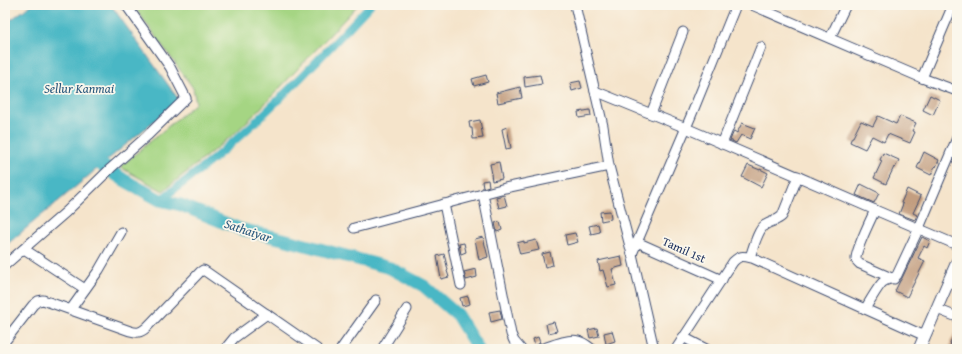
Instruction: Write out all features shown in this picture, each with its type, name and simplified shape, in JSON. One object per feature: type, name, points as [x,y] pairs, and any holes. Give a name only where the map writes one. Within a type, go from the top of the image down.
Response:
[{"type":"street","points":[[5,265],[66,212],[186,98],[170,67],[126,5]]},
{"type":"street","points":[[575,5],[603,126],[609,166],[632,254],[654,349]]},
{"type":"street","points":[[632,254],[686,128],[736,5]]},
{"type":"street","points":[[752,5],[922,78],[957,91]]},
{"type":"street","points":[[830,38],[846,5]]},
{"type":"street","points":[[922,78],[953,5]]},
{"type":"street","points":[[651,114],[683,32]]},
{"type":"street","points":[[722,144],[761,47]]},
{"type":"street","points":[[595,91],[686,128],[957,245]]},
{"type":"street","points":[[865,309],[880,285],[894,279],[897,275],[957,138]]},
{"type":"street","points":[[354,228],[548,178],[609,166]]},
{"type":"street","points":[[750,257],[760,229],[764,225],[779,219],[782,216],[798,176]]},
{"type":"street","points":[[483,194],[511,334],[514,341],[521,349]]},
{"type":"street","points":[[444,204],[461,285]]},
{"type":"street","points":[[875,210],[856,258],[860,264],[894,279]]},
{"type":"street","points":[[71,309],[99,270],[121,232]]},
{"type":"street","name":"Tamil 1st","points":[[637,242],[722,280]]},
{"type":"street","points":[[24,249],[86,290]]},
{"type":"street","points":[[676,349],[733,262],[744,256],[750,257],[925,336]]},
{"type":"street","points":[[919,349],[957,262]]},
{"type":"street","points":[[5,341],[33,304],[43,300],[130,331],[141,333],[203,270],[317,349]]},
{"type":"street","points":[[341,349],[376,300]]},
{"type":"street","points":[[382,349],[407,309]]},
{"type":"street","points":[[937,309],[957,317]]},
{"type":"street","points":[[225,349],[234,338],[267,314]]},
{"type":"street","points":[[683,337],[706,349]]},
{"type":"street","points":[[541,349],[572,340],[582,342],[592,349]]},
{"type":"green space","points":[[133,5],[358,5],[258,111],[234,134],[163,191],[120,167],[196,103],[193,88]]},
{"type":"water","name":"Sellur Kanmai","points":[[31,5],[111,5],[179,100],[5,246],[5,24]]},
{"type":"building","points":[[486,75],[488,82],[474,86],[472,79]]},
{"type":"building","points":[[540,75],[542,84],[525,87],[524,77]]},
{"type":"building","points":[[580,81],[582,88],[572,91],[570,83]]},
{"type":"building","points":[[520,87],[522,98],[498,103],[496,93]]},
{"type":"building","points":[[930,95],[940,100],[933,115],[923,110]]},
{"type":"building","points":[[590,110],[591,116],[579,118],[578,112]]},
{"type":"building","points":[[878,116],[896,124],[900,116],[916,123],[912,131],[915,132],[910,143],[888,134],[884,142],[872,136],[865,149],[850,142],[861,121],[873,126]]},
{"type":"building","points":[[480,120],[483,138],[473,139],[472,128],[470,128],[469,122]]},
{"type":"building","points":[[742,123],[755,128],[750,139],[741,135],[736,143],[730,140],[734,131],[737,133]]},
{"type":"building","points":[[507,127],[511,148],[506,149],[502,129]]},
{"type":"building","points":[[924,152],[939,160],[931,175],[917,168]]},
{"type":"building","points":[[883,153],[899,160],[886,184],[874,178],[882,161],[880,160]]},
{"type":"building","points":[[499,162],[502,179],[492,181],[490,164]]},
{"type":"building","points":[[748,165],[768,173],[761,187],[742,177]]},
{"type":"building","points":[[488,180],[489,186],[483,188],[482,181]]},
{"type":"building","points":[[861,184],[879,193],[874,203],[856,195]]},
{"type":"building","points":[[907,189],[921,196],[913,213],[917,215],[915,220],[899,214],[903,204],[901,203]]},
{"type":"building","points":[[504,195],[507,206],[499,208],[496,197]]},
{"type":"building","points":[[610,211],[611,219],[601,221],[600,212]]},
{"type":"building","points":[[500,222],[502,230],[497,232],[495,223]]},
{"type":"building","points":[[598,224],[600,232],[591,234],[589,226]]},
{"type":"building","points":[[575,233],[578,242],[567,245],[565,235]]},
{"type":"building","points":[[483,237],[488,257],[479,260],[475,239]]},
{"type":"building","points":[[922,237],[930,241],[927,248],[924,246],[918,258],[925,261],[907,297],[895,291]]},
{"type":"building","points":[[536,240],[539,250],[520,254],[517,243]]},
{"type":"building","points":[[464,243],[466,252],[461,254],[459,244]]},
{"type":"building","points":[[550,252],[553,265],[545,267],[542,254]]},
{"type":"building","points":[[444,254],[449,277],[441,279],[437,256]]},
{"type":"building","points":[[621,256],[623,266],[612,269],[616,285],[608,287],[603,270],[600,271],[598,261]]},
{"type":"building","points":[[476,269],[477,277],[466,280],[464,272]]},
{"type":"building","points":[[468,296],[470,304],[462,306],[460,298]]},
{"type":"building","points":[[500,310],[502,319],[491,322],[489,312]]},
{"type":"building","points":[[554,322],[557,331],[548,333],[546,324]]},
{"type":"building","points":[[597,328],[599,336],[590,338],[588,330]]},
{"type":"building","points":[[957,328],[957,349],[949,349],[950,343]]},
{"type":"building","points":[[612,331],[615,341],[606,344],[604,333]]},
{"type":"building","points":[[538,337],[540,343],[535,346],[533,339]]},
{"type":"waterway","points":[[160,200],[207,164],[252,125],[312,66],[370,5]]},
{"type":"waterway","name":"Sathaiyar","points":[[87,155],[124,180],[160,200],[181,205],[240,229],[390,268],[424,286],[457,315],[478,349]]}]
